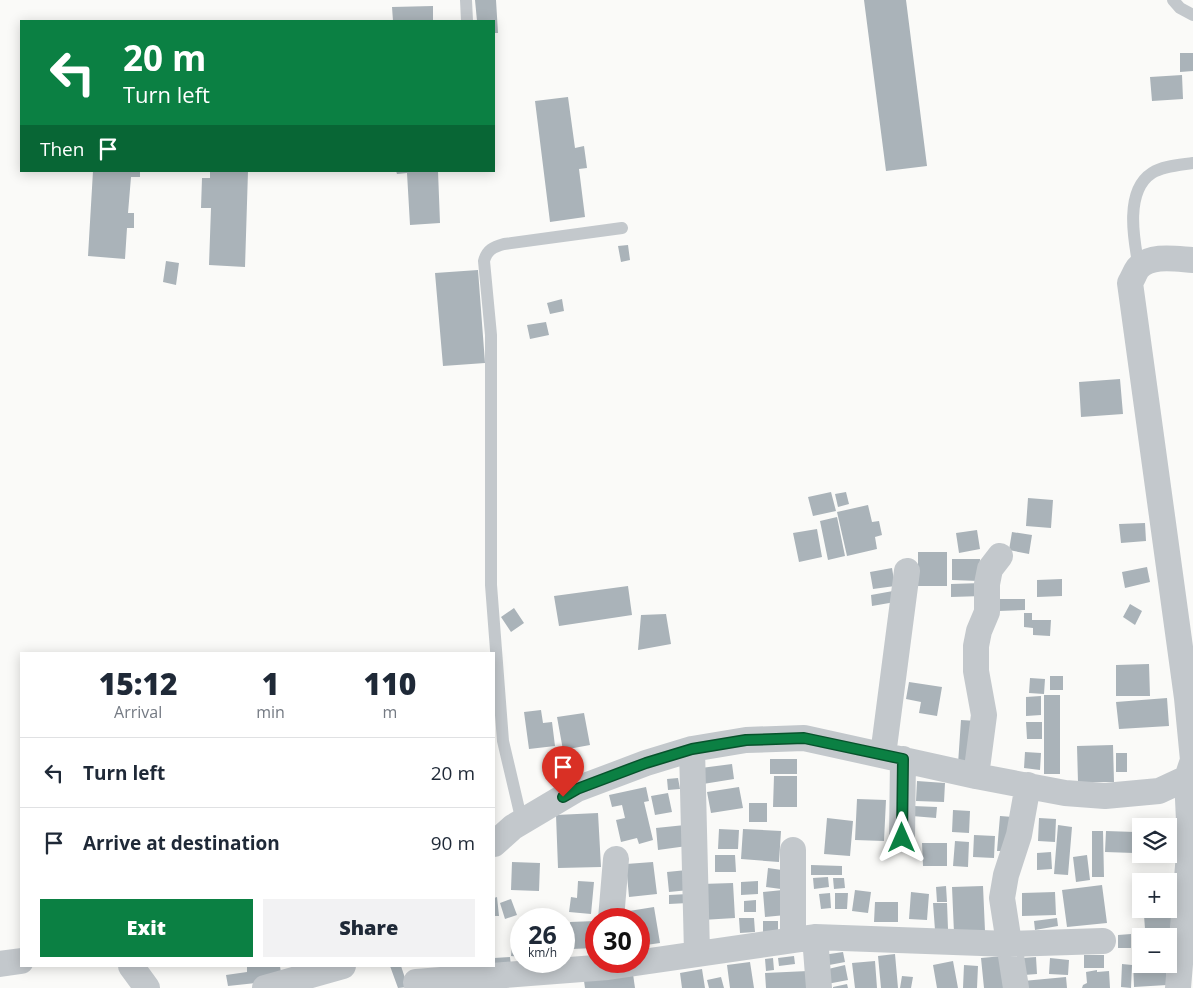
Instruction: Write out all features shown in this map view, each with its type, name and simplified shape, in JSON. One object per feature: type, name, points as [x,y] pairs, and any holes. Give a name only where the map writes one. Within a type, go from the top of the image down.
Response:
[{"type":"street","points":[[1178,988],[1190,842],[1186,778],[1193,760],[1187,698],[1130,283],[1138,268],[1152,260],[1164,258],[1193,260]]},
{"type":"street","points":[[976,776],[984,715],[976,671],[976,646],[979,631],[987,612],[987,584],[990,569],[1000,556]]},
{"type":"street","points":[[902,838],[893,757],[907,571]]},
{"type":"street","points":[[495,843],[522,822],[577,789],[646,763],[692,749],[746,740],[804,738],[976,776],[1065,793],[1105,796],[1159,791],[1186,778]]},
{"type":"street","points":[[692,749],[697,953]]},
{"type":"street","points":[[1016,988],[1002,898],[1006,875],[1020,836],[1028,785]]},
{"type":"street","points":[[793,850],[804,938],[819,988]]},
{"type":"street","points":[[613,908],[616,859]]},
{"type":"street","points":[[650,959],[804,938],[1009,944],[1103,941]]},
{"type":"street","points":[[0,964],[20,961]]},
{"type":"street","points":[[415,979],[585,966]]},
{"type":"street","points":[[132,967],[147,988]]},
{"type":"street","points":[[265,988],[339,967]]},
{"type":"lane","points":[[466,0],[467,20]]},
{"type":"lane","points":[[1173,0],[1180,8],[1193,15]]},
{"type":"lane","points":[[1138,268],[1132,233],[1135,204],[1143,180],[1153,172],[1193,163]]},
{"type":"lane","points":[[522,822],[503,741],[491,585],[490,335],[484,261],[486,253],[494,247],[504,244],[622,228]]},
{"type":"building","points":[[475,0],[496,0],[498,33],[495,33],[495,20],[477,20]]},
{"type":"building","points":[[864,0],[906,0],[927,166],[886,171]]},
{"type":"building","points":[[433,6],[433,20],[393,20],[392,7]]},
{"type":"building","points":[[1180,53],[1193,53],[1193,71],[1180,72]]},
{"type":"building","points":[[1182,75],[1183,99],[1152,101],[1150,77]]},
{"type":"building","points":[[568,97],[575,148],[584,146],[587,168],[579,169],[585,217],[550,222],[535,101]]},
{"type":"building","points":[[93,172],[140,172],[140,177],[131,177],[128,213],[134,213],[134,228],[127,228],[125,259],[88,256]]},
{"type":"building","points":[[210,172],[248,172],[245,267],[209,265],[211,208],[201,208],[202,178],[210,178]]},
{"type":"building","points":[[396,172],[438,172],[440,223],[410,225],[407,173],[397,174]]},
{"type":"building","points":[[628,245],[630,260],[621,262],[618,246]]},
{"type":"building","points":[[166,261],[179,263],[176,285],[163,282]]},
{"type":"building","points":[[478,270],[485,363],[443,366],[435,273]]},
{"type":"building","points":[[562,299],[564,311],[550,314],[547,303]]},
{"type":"building","points":[[546,322],[549,335],[530,339],[527,325]]},
{"type":"building","points":[[1120,379],[1123,414],[1081,417],[1079,382]]},
{"type":"building","points":[[831,492],[836,511],[813,516],[808,497]]},
{"type":"building","points":[[846,492],[849,504],[838,507],[835,494]]},
{"type":"building","points":[[1028,498],[1053,500],[1051,528],[1026,526]]},
{"type":"building","points":[[868,505],[872,522],[879,521],[882,535],[875,537],[877,549],[847,556],[837,512]]},
{"type":"building","points":[[837,517],[845,556],[828,560],[820,521]]},
{"type":"building","points":[[1145,523],[1146,541],[1121,543],[1119,524]]},
{"type":"building","points":[[817,529],[822,557],[799,562],[793,533]]},
{"type":"building","points":[[977,530],[980,549],[959,553],[956,533]]},
{"type":"building","points":[[1012,532],[1032,535],[1029,554],[1009,550]]},
{"type":"building","points":[[918,552],[947,552],[947,586],[918,586]]},
{"type":"building","points":[[952,559],[980,559],[979,581],[952,580]]},
{"type":"building","points":[[1147,567],[1150,582],[1125,588],[1122,572]]},
{"type":"building","points":[[892,568],[895,586],[873,589],[870,572]]},
{"type":"building","points":[[1062,579],[1062,596],[1037,597],[1037,580]]},
{"type":"building","points":[[982,583],[983,596],[951,597],[951,584]]},
{"type":"building","points":[[628,586],[632,615],[559,626],[554,596]]},
{"type":"building","points":[[893,591],[895,602],[872,606],[871,595]]},
{"type":"building","points":[[999,599],[1025,599],[1025,610],[999,611]]},
{"type":"building","points":[[1130,604],[1142,611],[1135,625],[1123,617]]},
{"type":"building","points":[[514,608],[524,623],[511,632],[501,617]]},
{"type":"building","points":[[1024,613],[1032,613],[1032,620],[1051,620],[1050,636],[1033,635],[1033,628],[1024,627]]},
{"type":"building","points":[[666,614],[671,644],[638,650],[641,615]]},
{"type":"building","points":[[1149,664],[1150,696],[1116,696],[1116,665]]},
{"type":"building","points":[[1050,676],[1063,676],[1063,690],[1050,690]]},
{"type":"building","points":[[1030,678],[1045,679],[1044,694],[1029,693]]},
{"type":"building","points":[[909,682],[942,687],[937,716],[919,713],[921,702],[906,699]]},
{"type":"building","points":[[1044,695],[1060,695],[1060,774],[1044,774]]},
{"type":"building","points":[[1041,696],[1041,715],[1026,716],[1026,697]]},
{"type":"building","points":[[1167,698],[1169,726],[1119,729],[1116,702]]},
{"type":"building","points":[[541,710],[543,723],[552,722],[555,746],[529,749],[524,712]]},
{"type":"building","points":[[584,713],[590,745],[563,750],[557,717]]},
{"type":"building","points":[[961,720],[977,721],[974,765],[958,764]]},
{"type":"building","points":[[1026,722],[1042,722],[1042,739],[1027,739]]},
{"type":"building","points":[[1113,745],[1114,782],[1078,782],[1077,746]]},
{"type":"building","points":[[1025,752],[1041,753],[1040,770],[1024,768]]},
{"type":"building","points":[[1116,753],[1127,753],[1127,772],[1116,772]]},
{"type":"building","points":[[770,759],[797,759],[797,774],[770,774]]},
{"type":"building","points":[[732,764],[734,779],[703,784],[701,768]]},
{"type":"building","points":[[774,776],[797,776],[797,807],[773,807]]},
{"type":"building","points":[[678,778],[680,789],[668,790],[667,779]]},
{"type":"building","points":[[917,781],[945,783],[944,802],[916,801]]},
{"type":"building","points":[[646,787],[649,801],[644,802],[653,840],[639,844],[637,838],[621,842],[616,820],[625,818],[622,805],[612,807],[609,795]]},
{"type":"building","points":[[739,787],[743,808],[711,813],[707,792]]},
{"type":"building","points":[[668,793],[672,812],[655,815],[651,796]]},
{"type":"building","points":[[857,799],[886,800],[884,841],[855,840]]},
{"type":"building","points":[[749,803],[767,803],[767,822],[749,822]]},
{"type":"building","points":[[913,806],[937,807],[936,818],[912,816]]},
{"type":"building","points":[[953,810],[970,811],[969,833],[952,832]]},
{"type":"building","points":[[598,813],[601,867],[558,868],[556,815]]},
{"type":"building","points":[[1000,816],[1013,817],[1010,851],[997,851]]},
{"type":"building","points":[[827,818],[853,821],[850,856],[824,854]]},
{"type":"building","points":[[1039,818],[1056,819],[1055,842],[1038,841]]},
{"type":"building","points":[[685,825],[687,846],[658,850],[656,828]]},
{"type":"building","points":[[1058,825],[1072,827],[1068,875],[1054,874]]},
{"type":"building","points":[[719,829],[739,830],[738,849],[718,849]]},
{"type":"building","points":[[743,829],[781,831],[779,862],[741,859]]},
{"type":"building","points":[[1092,831],[1103,831],[1104,877],[1092,877]]},
{"type":"building","points":[[1106,831],[1132,832],[1132,853],[1105,852]]},
{"type":"building","points":[[974,835],[995,836],[994,858],[973,857]]},
{"type":"building","points":[[955,841],[969,842],[968,867],[953,866]]},
{"type":"building","points":[[922,843],[947,843],[947,866],[923,866]]},
{"type":"building","points":[[1051,852],[1052,869],[1037,870],[1037,853]]},
{"type":"building","points":[[715,855],[735,855],[736,872],[715,872]]},
{"type":"building","points":[[1087,855],[1090,880],[1076,882],[1073,857]]},
{"type":"building","points":[[512,862],[540,863],[539,891],[511,890]]},
{"type":"building","points":[[653,862],[657,894],[629,897],[626,864]]},
{"type":"building","points":[[811,865],[842,866],[842,875],[811,875]]},
{"type":"building","points":[[768,868],[782,870],[781,889],[766,887]]},
{"type":"building","points":[[687,870],[689,890],[669,892],[667,872]]},
{"type":"building","points":[[828,877],[829,887],[814,889],[813,878]]},
{"type":"building","points":[[833,878],[844,878],[845,888],[834,889]]},
{"type":"building","points":[[578,881],[594,882],[592,908],[585,908],[585,913],[575,913],[575,908],[570,908],[571,897],[577,898]]},
{"type":"building","points":[[758,881],[758,894],[741,895],[741,882]]},
{"type":"building","points":[[733,883],[735,918],[702,920],[701,884]]},
{"type":"building","points":[[1102,885],[1107,923],[1067,927],[1062,890]]},
{"type":"building","points":[[946,886],[947,902],[937,902],[936,887]]},
{"type":"building","points":[[983,886],[985,931],[954,933],[952,887]]},
{"type":"building","points":[[783,890],[786,915],[765,917],[763,892]]},
{"type":"building","points":[[855,890],[871,892],[868,913],[852,911]]},
{"type":"building","points":[[911,892],[929,894],[927,920],[909,919]]},
{"type":"building","points":[[1055,892],[1056,915],[1022,916],[1022,893]]},
{"type":"building","points":[[830,893],[831,908],[821,909],[819,894]]},
{"type":"building","points":[[835,893],[848,893],[847,909],[835,909]]},
{"type":"building","points":[[688,894],[688,903],[669,904],[669,895]]},
{"type":"building","points":[[497,897],[499,916],[495,916],[495,898]]},
{"type":"building","points":[[511,899],[514,908],[510,908],[510,917],[505,919],[500,903]]},
{"type":"building","points":[[756,900],[756,912],[744,912],[744,901]]},
{"type":"building","points":[[875,902],[898,902],[898,922],[874,922]]},
{"type":"building","points":[[933,903],[947,903],[948,929],[935,930]]},
{"type":"building","points":[[654,907],[660,943],[650,944],[650,908],[648,908]]},
{"type":"building","points":[[739,918],[754,918],[755,932],[740,933]]},
{"type":"building","points":[[1057,918],[1058,926],[1035,930],[1034,921]]},
{"type":"building","points":[[1144,918],[1171,918],[1172,928],[1145,928]]},
{"type":"building","points":[[585,921],[585,948],[575,949],[575,922]]},
{"type":"building","points":[[763,921],[778,921],[778,933],[763,933]]},
{"type":"building","points":[[1131,934],[1131,948],[1118,948],[1118,935]]},
{"type":"building","points":[[843,952],[845,962],[824,966],[823,955]]},
{"type":"building","points":[[895,954],[898,988],[881,988],[878,956]]},
{"type":"building","points":[[1084,955],[1104,955],[1104,968],[1084,968]]},
{"type":"building","points":[[794,956],[795,964],[779,966],[778,958]]},
{"type":"building","points":[[1003,956],[1006,988],[984,988],[981,958]]},
{"type":"building","points":[[510,957],[510,966],[495,967],[495,958]]},
{"type":"building","points":[[1036,957],[1037,974],[1024,975],[1022,958]]},
{"type":"building","points":[[773,958],[774,970],[766,971],[765,959]]},
{"type":"building","points":[[1050,958],[1069,960],[1068,975],[1049,974]]},
{"type":"building","points":[[875,961],[877,988],[855,988],[852,963]]},
{"type":"building","points":[[953,961],[958,988],[937,988],[933,965]]},
{"type":"building","points":[[750,962],[754,988],[730,988],[727,965]]},
{"type":"building","points":[[1122,964],[1132,965],[1131,988],[1121,987]]},
{"type":"building","points":[[845,965],[848,980],[827,984],[824,970]]},
{"type":"building","points":[[964,965],[978,966],[977,988],[963,988]]},
{"type":"building","points":[[247,967],[280,967],[282,980],[228,986],[226,975],[247,972]]},
{"type":"building","points":[[390,967],[401,967],[408,987],[398,988]]},
{"type":"building","points":[[702,969],[705,988],[682,988],[680,973]]},
{"type":"building","points":[[1097,970],[1097,972],[1109,971],[1110,988],[1082,988],[1087,983],[1086,972]]},
{"type":"building","points":[[808,971],[809,988],[766,988],[765,973]]},
{"type":"building","points":[[1133,973],[1166,973],[1167,985],[1134,987]]},
{"type":"building","points":[[633,974],[635,988],[585,988],[584,981]]},
{"type":"building","points":[[902,976],[913,977],[911,988],[900,988]]},
{"type":"building","points":[[721,977],[724,988],[709,988],[707,980]]},
{"type":"building","points":[[1066,977],[1067,988],[1024,988],[1023,981]]},
{"type":"building","points":[[847,984],[848,988],[833,988],[833,987]]},
{"type":"route","points":[[563,797],[577,789],[646,763],[692,749],[746,740],[804,738],[903,759],[902,838]]}]
